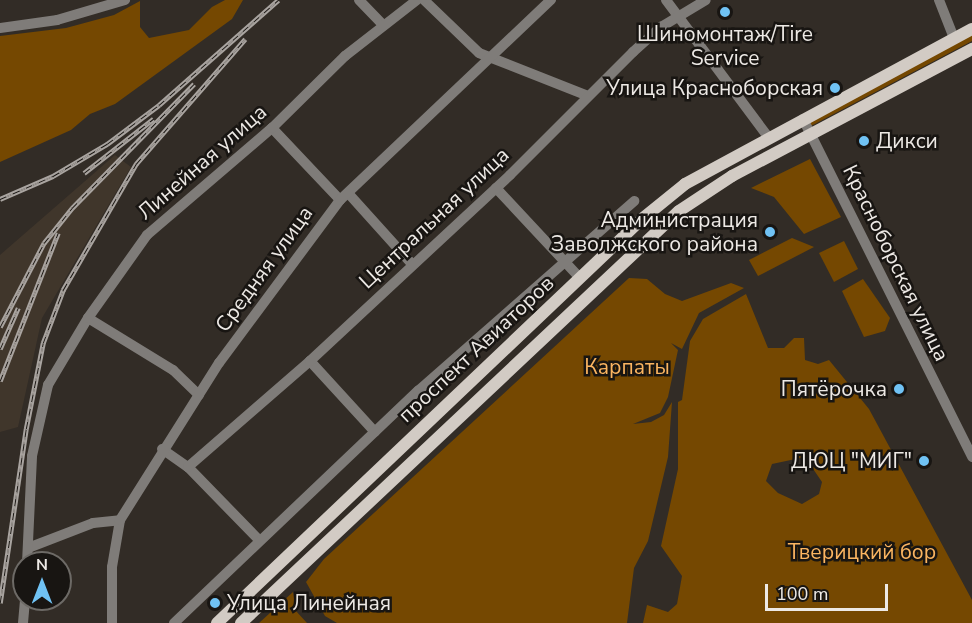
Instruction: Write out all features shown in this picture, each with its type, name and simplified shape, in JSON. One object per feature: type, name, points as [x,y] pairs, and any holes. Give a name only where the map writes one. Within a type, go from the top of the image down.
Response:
[{"type":"main road","name":"проспект Авиаторов","points":[[217,623],[580,278],[685,184],[724,160],[972,29]]},
{"type":"main road","name":"проспект Авиаторов","points":[[241,623],[656,229],[732,176],[972,49]]},
{"type":"street","points":[[0,28],[57,20],[123,0]]},
{"type":"street","points":[[359,0],[382,24]]},
{"type":"street","name":"Линейная улица","points":[[28,551],[32,456],[48,385],[88,318],[147,235],[272,128],[382,24],[417,0]]},
{"type":"street","points":[[424,0],[461,38],[490,58],[588,96]]},
{"type":"street","name":"Средняя улица","points":[[112,623],[112,567],[120,520],[162,448],[199,395],[344,196],[550,0]]},
{"type":"street","points":[[666,0],[768,137]]},
{"type":"street","name":"Центральная улица","points":[[188,467],[310,361],[496,188],[633,52],[678,15],[706,0]]},
{"type":"street","points":[[939,0],[954,38]]},
{"type":"street","name":"Красноборская улица","points":[[803,119],[972,457]]},
{"type":"street","points":[[272,128],[412,264]]},
{"type":"street","points":[[724,160],[732,176]]},
{"type":"street","points":[[496,188],[580,278]]},
{"type":"street","name":"проспект Авиаторов","points":[[174,623],[375,432],[633,201]]},
{"type":"street","points":[[88,318],[173,370],[199,395]]},
{"type":"street","points":[[310,361],[375,432]]},
{"type":"street","points":[[162,448],[188,467],[259,540]]},
{"type":"street","points":[[28,548],[93,524],[120,520]]},
{"type":"shaded area","points":[[115,155],[131,167],[42,318],[18,427],[0,432],[0,255]]},
{"type":"green space","points":[[225,0],[243,0],[232,19],[115,104],[90,114],[71,130],[0,162],[0,36],[66,28],[114,15],[140,1],[140,27],[149,38],[189,30],[212,7]]},
{"type":"green space","points":[[972,35],[972,41],[811,126],[809,121]]},
{"type":"green space","points":[[810,159],[841,217],[804,234],[774,197],[751,188]]},
{"type":"green space","points":[[792,238],[814,247],[758,276],[749,260]]},
{"type":"green space","points":[[844,241],[858,269],[834,282],[819,253]]},
{"type":"green space","name":"Карпаты","points":[[629,278],[647,279],[665,294],[682,301],[731,283],[744,288],[699,313],[682,349],[671,343],[678,350],[668,397],[660,413],[633,424],[651,422],[664,415],[672,402],[668,457],[648,541],[634,568],[627,623],[337,623],[325,616],[306,582],[324,559]]},
{"type":"green space","points":[[863,279],[890,318],[885,331],[864,337],[842,291]]},
{"type":"green space","name":"Тверицкий бор","points":[[746,294],[768,348],[784,348],[794,338],[804,338],[805,360],[818,364],[829,360],[869,409],[972,600],[972,623],[643,623],[647,605],[668,612],[677,604],[682,576],[661,546],[678,469],[678,402],[682,400],[690,341],[703,319]],"holes":[[[805,457],[822,482],[819,494],[802,504],[778,493],[766,481],[772,464]]]},
{"type":"green space","points":[[293,592],[296,611],[307,623],[259,623]]},
{"type":"railway","points":[[0,199],[53,176],[107,144],[159,105],[278,0]]},
{"type":"railway","points":[[0,603],[26,429],[43,343],[63,290],[136,164],[245,39]]},
{"type":"railway","points":[[0,327],[44,243],[72,208],[194,84]]},
{"type":"railway","points":[[84,173],[153,119]]},
{"type":"railway","points":[[0,381],[58,233]]},
{"type":"railway","points":[[0,349],[18,308]]},
{"type":"place","name":"Шиномонтаж/Tire Service","points":[[725,12]]},
{"type":"place","name":"Улица Красноборская","points":[[835,88]]},
{"type":"place","name":"Дикси","points":[[864,141]]},
{"type":"place","name":"Администрация Заволжского района","points":[[770,232]]},
{"type":"place","name":"Пятёрочка","points":[[899,389]]},
{"type":"place","name":"ДЮЦ \"МИГ\"","points":[[924,461]]},
{"type":"place","name":"Улица Линейная","points":[[215,603]]}]
